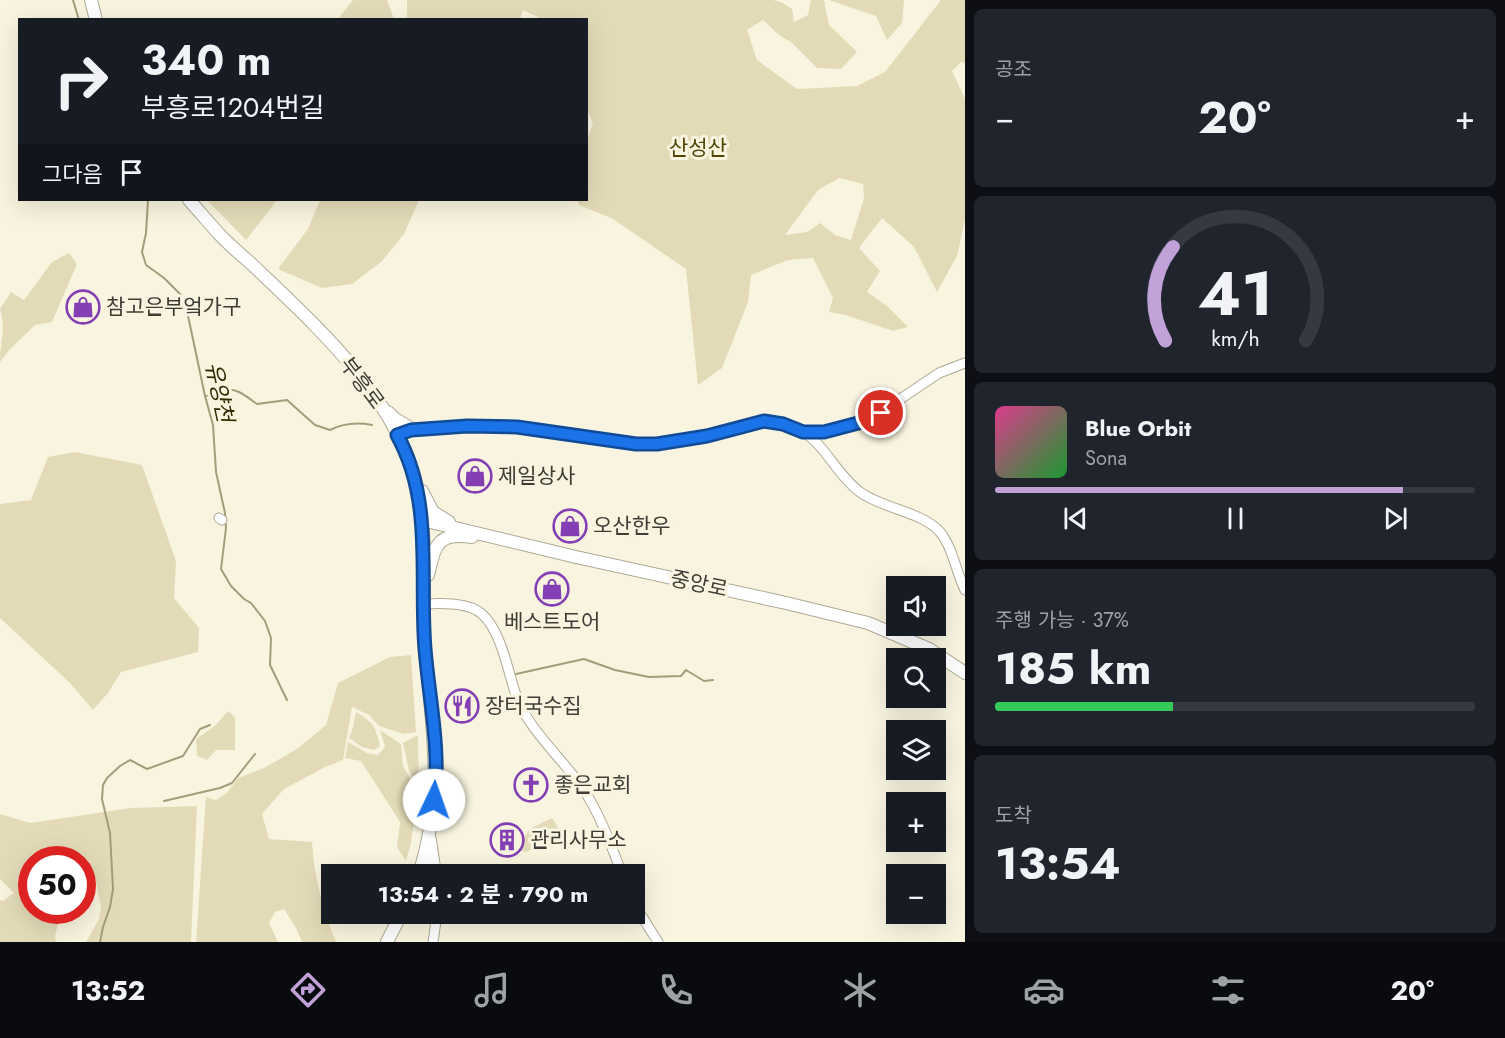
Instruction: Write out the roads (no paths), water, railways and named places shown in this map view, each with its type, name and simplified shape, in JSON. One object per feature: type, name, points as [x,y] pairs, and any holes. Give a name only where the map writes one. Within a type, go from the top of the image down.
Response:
[{"type":"main road","points":[[91,0],[96,18]]},
{"type":"main road","name":"부흥로","points":[[190,201],[220,235],[262,273],[347,361],[382,406],[404,448],[415,478],[422,520],[425,646],[435,766],[433,816],[423,864]]},
{"type":"main road","points":[[382,406],[395,419],[414,430]]},
{"type":"main road","points":[[415,478],[433,512],[444,520],[475,532]]},
{"type":"main road","name":"중앙로","points":[[422,520],[868,623],[929,649],[965,674]]},
{"type":"main road","points":[[424,591],[433,551],[442,540],[467,536],[512,542]]},
{"type":"main road","points":[[429,834],[435,864]]},
{"type":"main road","points":[[387,942],[396,924]]},
{"type":"street","points":[[803,432],[824,432],[869,420],[939,373],[965,363]]},
{"type":"street","points":[[397,435],[414,430],[467,426],[517,427],[648,444],[690,439],[764,421],[783,424],[814,439],[858,491],[881,504],[918,517],[938,531],[947,544],[965,590]]},
{"type":"street","points":[[424,604],[465,606],[480,612],[492,625],[518,701],[589,799],[606,832],[618,864]]},
{"type":"street","points":[[645,921],[658,942]]},
{"type":"street","points":[[433,942],[436,924]]},
{"type":"waterway","name":"유양천","points":[[73,0],[78,18]]},
{"type":"waterway","name":"유양천","points":[[148,201],[142,252],[146,265],[164,278],[181,295],[187,311],[213,425],[216,472],[226,528],[221,569],[231,586],[251,603],[265,621],[271,638],[270,665],[287,700]]},
{"type":"waterway","points":[[205,396],[229,389],[257,404],[287,400],[315,425],[330,430],[351,424],[372,425]]},
{"type":"waterway","points":[[516,674],[584,659],[615,670],[649,677],[681,676],[686,670],[704,681],[713,680]]},
{"type":"waterway","points":[[100,942],[113,889],[110,833],[102,799],[103,785],[107,778],[130,760],[147,769],[183,756],[200,729],[210,725]]},
{"type":"waterway","points":[[164,801],[232,783],[255,754]]},
{"type":"place","name":"참고은부엌가구","points":[[83,307]]},
{"type":"place","name":"제일상사","points":[[475,476]]},
{"type":"place","name":"오산한우","points":[[570,526]]},
{"type":"place","name":"베스트도어","points":[[552,589]]},
{"type":"place","name":"장터국수집","points":[[462,706]]},
{"type":"place","name":"좋은교회","points":[[531,785]]},
{"type":"place","name":"관리사무소","points":[[507,840]]},
{"type":"park label","name":"산성산","points":[[698,148]]}]
